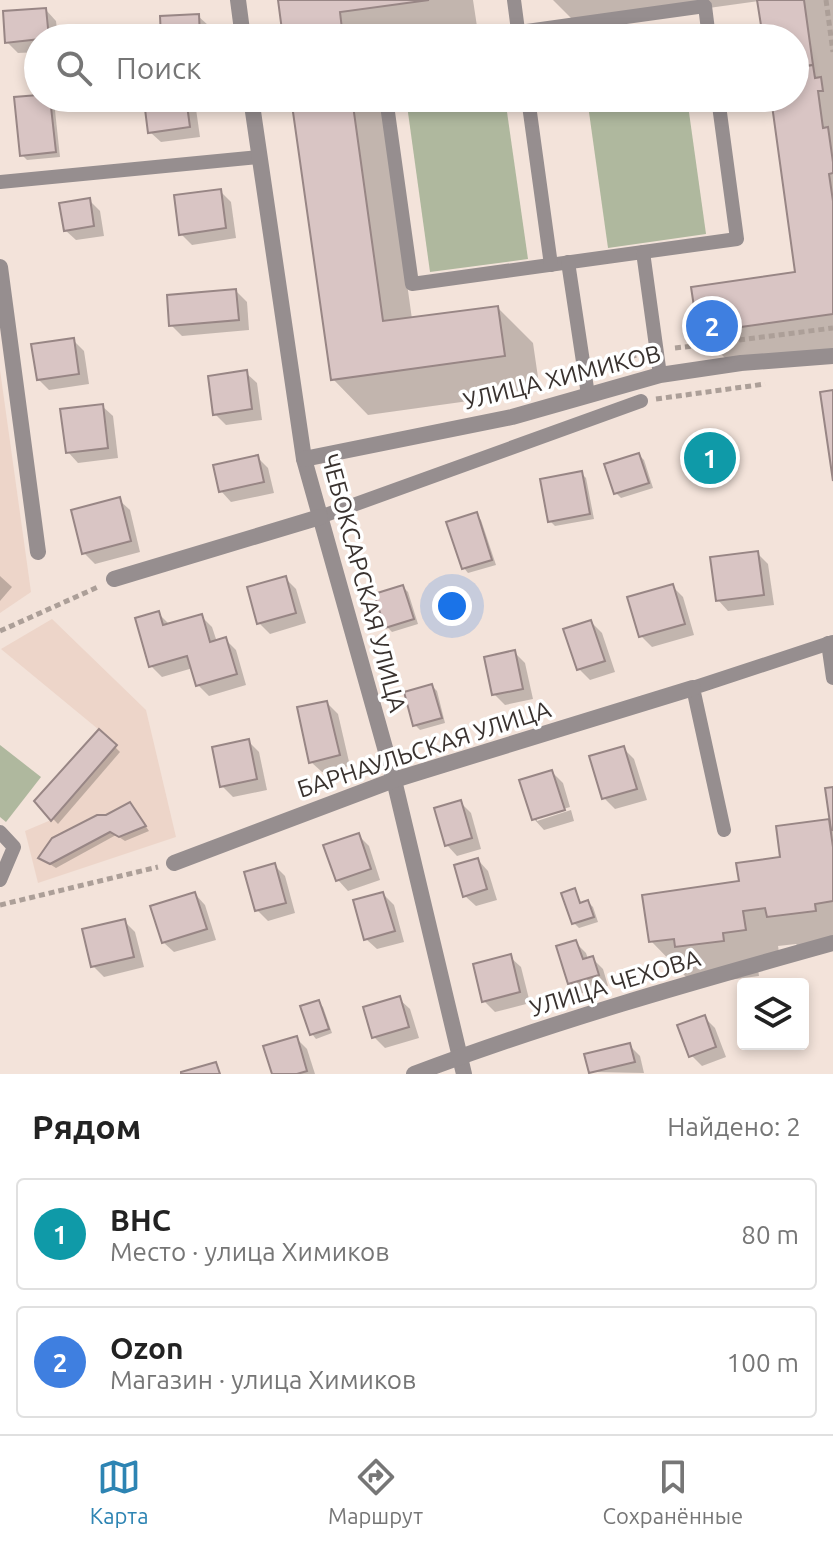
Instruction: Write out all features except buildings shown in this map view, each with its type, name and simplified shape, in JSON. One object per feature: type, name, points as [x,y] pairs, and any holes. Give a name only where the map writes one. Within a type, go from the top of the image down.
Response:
[{"type":"street","points":[[238,0],[241,24]]},
{"type":"street","name":"ЧЕБОКСАРСКАЯ УЛИЦА","points":[[253,112],[304,459],[394,780],[464,1074]]},
{"type":"street","points":[[0,267],[38,552]]},
{"type":"street","name":"УЛИЦА ХИМИКОВ","points":[[304,459],[512,417],[660,375],[741,363],[833,356]]},
{"type":"street","points":[[114,579],[320,517]]},
{"type":"street","name":"БАРНАУЛЬСКАЯ УЛИЦА","points":[[174,863],[394,780],[693,688]]},
{"type":"street","name":"УЛИЦА ЧЕХОВА","points":[[414,1074],[708,978],[833,943]]},
{"type":"lane","points":[[514,0],[517,24]]},
{"type":"lane","points":[[590,24],[705,6],[707,24]]},
{"type":"lane","points":[[388,112],[412,284],[737,239],[720,112]]},
{"type":"lane","points":[[530,112],[551,265]]},
{"type":"lane","points":[[0,182],[259,157]]},
{"type":"lane","points":[[643,252],[660,375]]},
{"type":"lane","points":[[568,262],[588,395]]},
{"type":"lane","points":[[320,517],[641,401]]},
{"type":"lane","points":[[724,830],[693,688],[830,642],[833,678]]},
{"type":"lane","points":[[0,832],[14,847],[0,880]]},
{"type":"path","points":[[826,0],[833,52]]},
{"type":"path","points":[[641,401],[774,383]]},
{"type":"path","points":[[0,631],[114,579]]},
{"type":"path","points":[[0,905],[174,863]]},
{"type":"shaded area","points":[[0,370],[31,592],[0,613]]},
{"type":"shaded area","points":[[52,619],[146,710],[176,837],[38,883],[25,831],[51,820],[34,801],[98,729],[1,649]]},
{"type":"green space","points":[[408,112],[507,112],[528,259],[430,272]]},
{"type":"green space","points":[[589,112],[689,112],[706,234],[608,248]]},
{"type":"green space","points":[[0,745],[41,777],[6,822],[0,817]]},
{"type":"place","name":"Ozon","points":[[712,326]]},
{"type":"place","name":"ВНС","points":[[710,458]]}]
